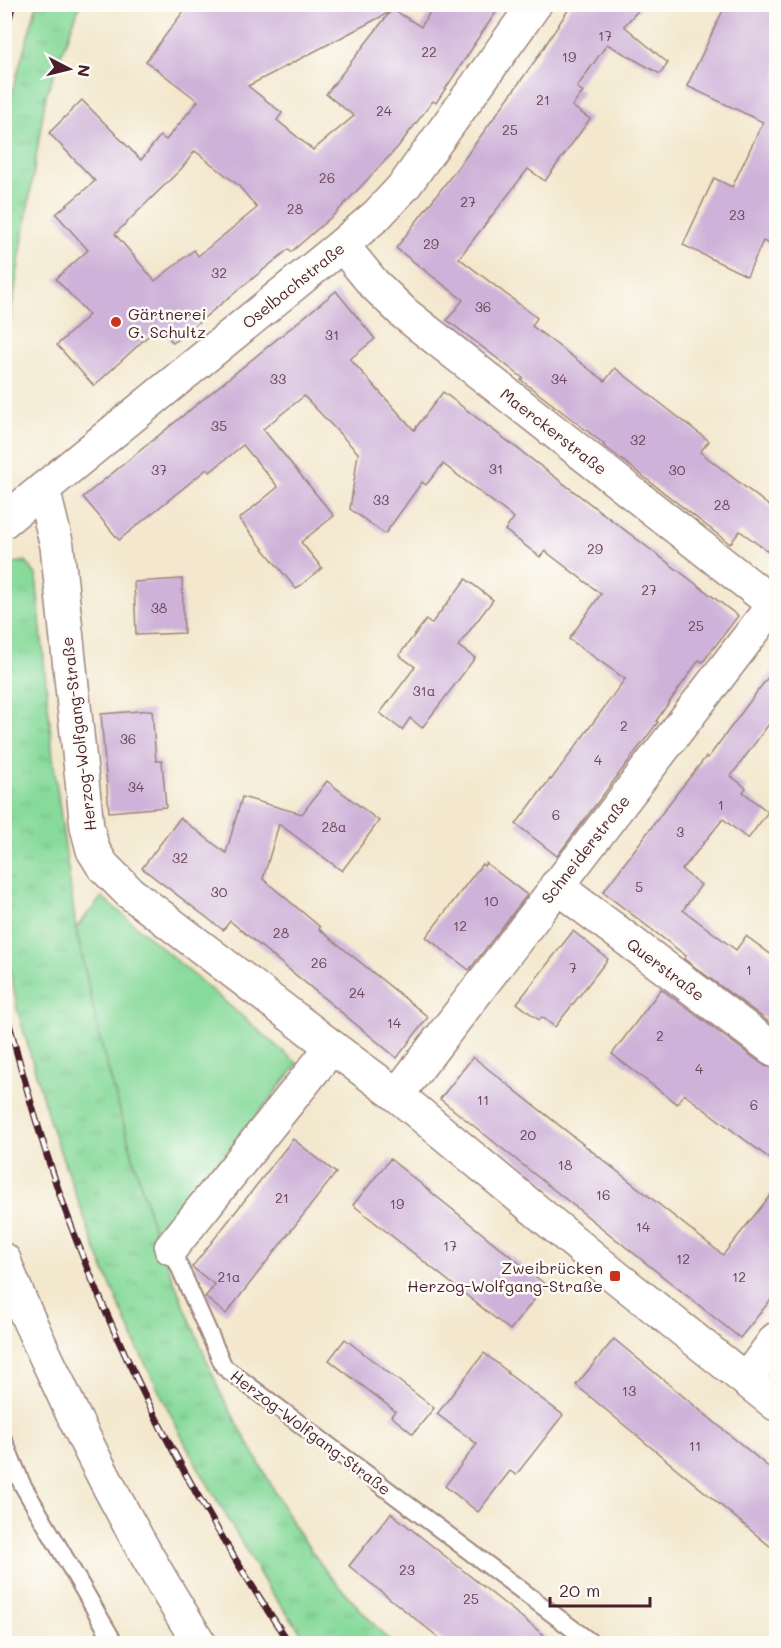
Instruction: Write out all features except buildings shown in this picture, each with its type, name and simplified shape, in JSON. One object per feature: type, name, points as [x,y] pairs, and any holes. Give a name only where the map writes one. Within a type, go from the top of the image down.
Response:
[{"type":"street","name":"Oselbachstraße","points":[[4,521],[377,215],[405,185],[535,4]]},
{"type":"street","name":"Maerckerstraße","points":[[342,245],[373,283],[405,314],[775,605]]},
{"type":"street","name":"Herzog-Wolfgang-Straße","points":[[43,489],[57,546],[87,827],[93,850],[103,866],[129,892],[397,1095],[615,1275],[777,1404]]},
{"type":"street","name":"Schneiderstraße","points":[[397,1095],[775,605]]},
{"type":"street","name":"Querstraße","points":[[556,886],[777,1051]]},
{"type":"street","name":"Herzog-Wolfgang-Straße","points":[[171,1248],[332,1047]]},
{"type":"street","points":[[4,1260],[83,1438],[165,1588],[200,1644]]},
{"type":"street","points":[[746,1380],[777,1339]]},
{"type":"lane","name":"Herzog-Wolfgang-Straße","points":[[171,1248],[224,1367],[593,1644]]},
{"type":"lane","points":[[4,1441],[22,1484],[115,1644]]},
{"type":"green space","points":[[37,4],[80,5],[46,95],[9,325],[4,324],[5,117]]},
{"type":"green space","points":[[26,561],[36,575],[53,758],[76,928],[101,1044],[156,1238],[220,1392],[295,1528],[328,1574],[391,1643],[309,1643],[268,1588],[192,1457],[137,1347],[95,1248],[51,1126],[18,1012],[5,943],[4,568]]},
{"type":"green space","points":[[102,897],[298,1064],[156,1238],[101,1044],[76,928]]},
{"type":"railway","points":[[4,36],[13,4]]},
{"type":"railway","points":[[4,1005],[55,1181],[97,1292],[171,1448],[228,1547],[290,1644]]},
{"type":"place","name":"Gärtnerei G. Schultz","points":[[116,322]]},
{"type":"place","name":"Zweibrücken Herzog-Wolfgang-Straße","points":[[615,1276]]}]
